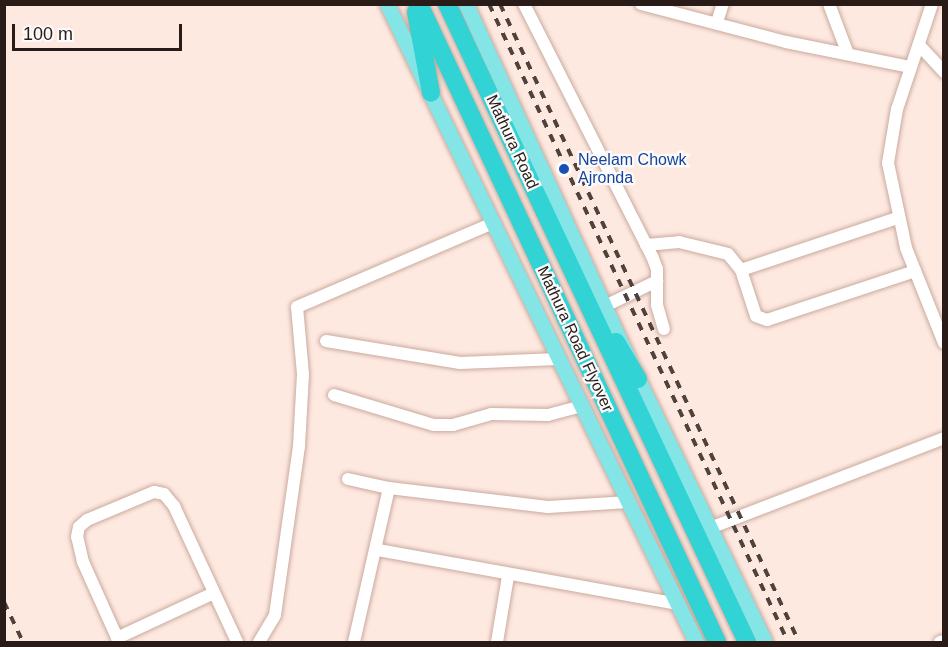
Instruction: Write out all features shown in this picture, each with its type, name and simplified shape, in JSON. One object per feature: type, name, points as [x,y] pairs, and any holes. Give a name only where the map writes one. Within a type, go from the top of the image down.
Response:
[{"type":"highway","points":[[417,4],[431,93]]},
{"type":"highway","name":"Mathura Road Flyover","points":[[417,4],[717,642]]},
{"type":"highway","name":"Mathura Road","points":[[447,4],[576,280]]},
{"type":"highway","points":[[576,280],[638,379]]},
{"type":"highway","name":"Mathura Road Flyover","points":[[576,280],[747,642]]},
{"type":"main road","points":[[387,4],[696,642]]},
{"type":"main road","points":[[466,4],[638,379],[765,642]]},
{"type":"street","points":[[524,4],[646,245],[657,281],[657,305],[664,329]]},
{"type":"street","points":[[641,4],[910,67]]},
{"type":"street","points":[[717,22],[723,4]]},
{"type":"street","points":[[829,4],[848,54]]},
{"type":"street","points":[[932,4],[892,127],[888,163],[897,218],[915,272],[944,343]]},
{"type":"street","points":[[919,45],[944,72]]},
{"type":"street","points":[[741,270],[897,218]]},
{"type":"street","points":[[259,642],[275,615],[299,446],[303,374],[297,307],[493,223]]},
{"type":"street","points":[[646,245],[679,242],[718,250],[735,259],[741,270],[752,309],[756,316],[767,320],[915,272]]},
{"type":"street","points":[[604,306],[657,281]]},
{"type":"street","points":[[326,340],[460,363],[558,359]]},
{"type":"street","points":[[334,395],[434,425],[453,425],[498,413],[548,415],[582,406]]},
{"type":"street","points":[[710,528],[944,438]]},
{"type":"street","points":[[348,479],[389,488],[548,507],[629,502]]},
{"type":"street","points":[[354,642],[378,550],[389,488]]},
{"type":"street","points":[[212,594],[118,640],[79,549],[79,527],[87,520],[140,496],[164,494],[174,506],[212,594],[237,642]]},
{"type":"street","points":[[378,550],[508,576],[678,604]]},
{"type":"street","points":[[497,642],[508,576]]},
{"type":"railway","points":[[489,4],[788,642]]},
{"type":"railway","points":[[500,4],[799,642]]},
{"type":"railway","points":[[4,602],[23,642]]},
{"type":"place","name":"Neelam Chowk Ajronda","points":[[564,169]]}]
